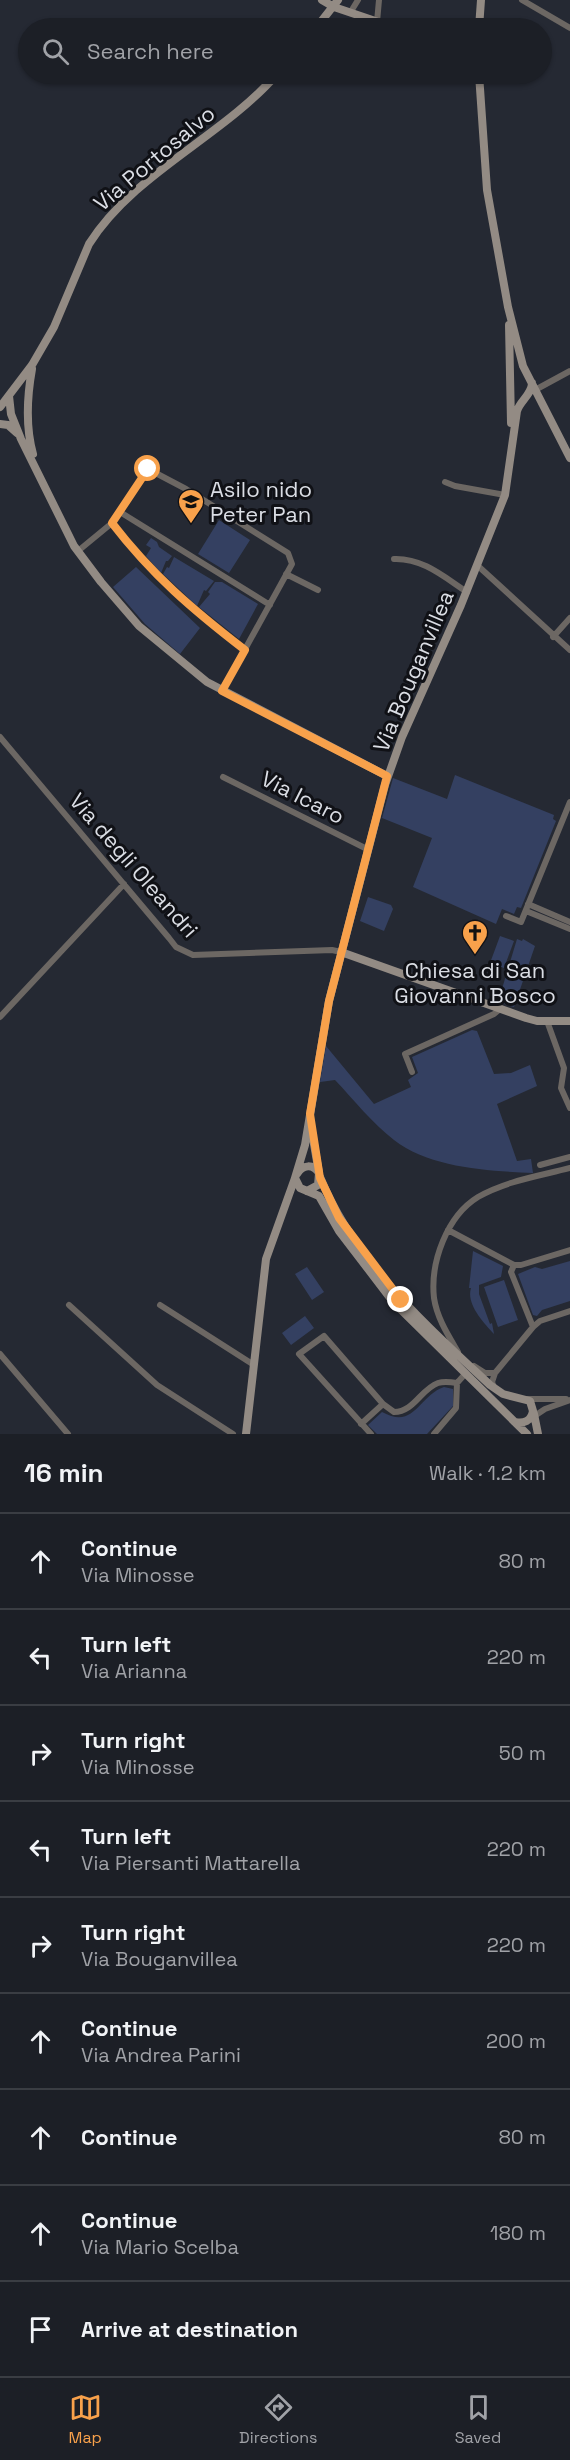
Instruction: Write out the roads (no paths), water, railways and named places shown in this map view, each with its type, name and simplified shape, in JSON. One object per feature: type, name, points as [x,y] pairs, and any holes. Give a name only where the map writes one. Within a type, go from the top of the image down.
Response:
[{"type":"main road","points":[[322,0],[365,18]]},
{"type":"main road","points":[[479,0],[479,18]]},
{"type":"main road","points":[[324,18],[336,4]]},
{"type":"main road","name":"Via Portosalvo","points":[[0,407],[32,365],[54,327],[89,244],[106,221],[142,186],[214,132],[266,84]]},
{"type":"main road","points":[[480,84],[487,190],[508,307],[521,360],[550,419],[567,446],[570,458]]},
{"type":"main road","points":[[508,307],[512,441]]},
{"type":"main road","points":[[32,365],[27,402],[28,429],[37,469]]},
{"type":"main road","points":[[512,387],[519,376],[532,384]]},
{"type":"main road","points":[[512,441],[517,411],[531,390],[532,384]]},
{"type":"main road","points":[[512,387],[517,395],[536,401],[550,419]]},
{"type":"main road","points":[[27,402],[22,393],[10,394],[9,406],[21,439],[57,513],[78,551],[139,627],[190,670],[222,691],[387,776]]},
{"type":"main road","points":[[0,424],[8,425],[21,439]]},
{"type":"main road","name":"Via Bouganvillea","points":[[265,1280],[266,1259],[271,1242],[296,1176],[305,1144],[329,1001],[387,776],[467,591],[505,495],[512,441]]},
{"type":"main road","points":[[341,952],[537,1021],[570,1021]]},
{"type":"main road","points":[[246,1434],[265,1280],[290,1201],[305,1190],[315,1188],[320,1175],[310,1114]]},
{"type":"main road","points":[[527,1434],[394,1304],[339,1231],[319,1196],[297,1185],[296,1176],[301,1168],[308,1166],[315,1168],[339,1218],[390,1288],[496,1390],[523,1398],[532,1404],[532,1415],[538,1434]]},
{"type":"main road","points":[[512,1418],[510,1403],[523,1398]]},
{"type":"main road","points":[[512,1418],[521,1423],[532,1415]]},
{"type":"street","points":[[350,13],[358,0]]},
{"type":"street","points":[[377,18],[379,0]]},
{"type":"street","points":[[522,0],[570,27]]},
{"type":"street","points":[[532,384],[570,371]]},
{"type":"street","points":[[78,551],[112,523],[144,472],[151,469],[288,553],[292,564],[222,691]]},
{"type":"street","points":[[445,482],[505,495]]},
{"type":"street","points":[[120,512],[270,604]]},
{"type":"street","points":[[112,523],[161,582],[189,607],[245,650]]},
{"type":"street","points":[[394,559],[421,563],[467,591]]},
{"type":"street","points":[[477,565],[553,637],[570,650]]},
{"type":"street","points":[[286,574],[318,590]]},
{"type":"street","points":[[553,637],[570,618]]},
{"type":"street","name":"Via degli Oleandri","points":[[0,737],[176,947],[191,955],[332,950],[341,952]]},
{"type":"street","name":"Via Icaro","points":[[223,777],[367,849]]},
{"type":"street","points":[[506,916],[521,922],[570,802]]},
{"type":"street","points":[[0,1017],[124,884]]},
{"type":"street","points":[[527,908],[570,922]]},
{"type":"street","points":[[527,908],[570,929]]},
{"type":"street","points":[[412,1072],[405,1054],[494,1014],[500,1009]]},
{"type":"street","points":[[547,1021],[564,1068],[561,1088],[570,1108]]},
{"type":"street","points":[[540,1165],[570,1157]]},
{"type":"street","points":[[495,1373],[485,1373],[463,1360],[442,1322],[435,1299],[434,1282],[438,1257],[448,1230],[461,1212],[480,1197],[502,1186],[570,1168]]},
{"type":"street","points":[[448,1230],[514,1265],[521,1265],[570,1250]]},
{"type":"street","points":[[514,1265],[511,1272],[533,1327]]},
{"type":"street","points":[[69,1305],[157,1385],[233,1434]]},
{"type":"street","points":[[160,1305],[254,1365]]},
{"type":"street","points":[[496,1390],[492,1382],[495,1373],[533,1327],[540,1321],[570,1311]]},
{"type":"street","points":[[371,1434],[299,1354],[324,1336],[390,1411],[400,1412],[438,1383],[457,1383]]},
{"type":"street","points":[[0,1354],[68,1434]]},
{"type":"street","points":[[434,1434],[456,1408],[457,1383],[466,1373]]},
{"type":"street","points":[[523,1398],[544,1401],[570,1399]]},
{"type":"street","points":[[532,1415],[570,1399]]},
{"type":"street","points":[[361,1424],[383,1404]]},
{"type":"place","name":"Asilo nido Peter Pan","points":[[191,525]]},
{"type":"place","name":"Chiesa di San Giovanni Bosco","points":[[475,956]]}]
